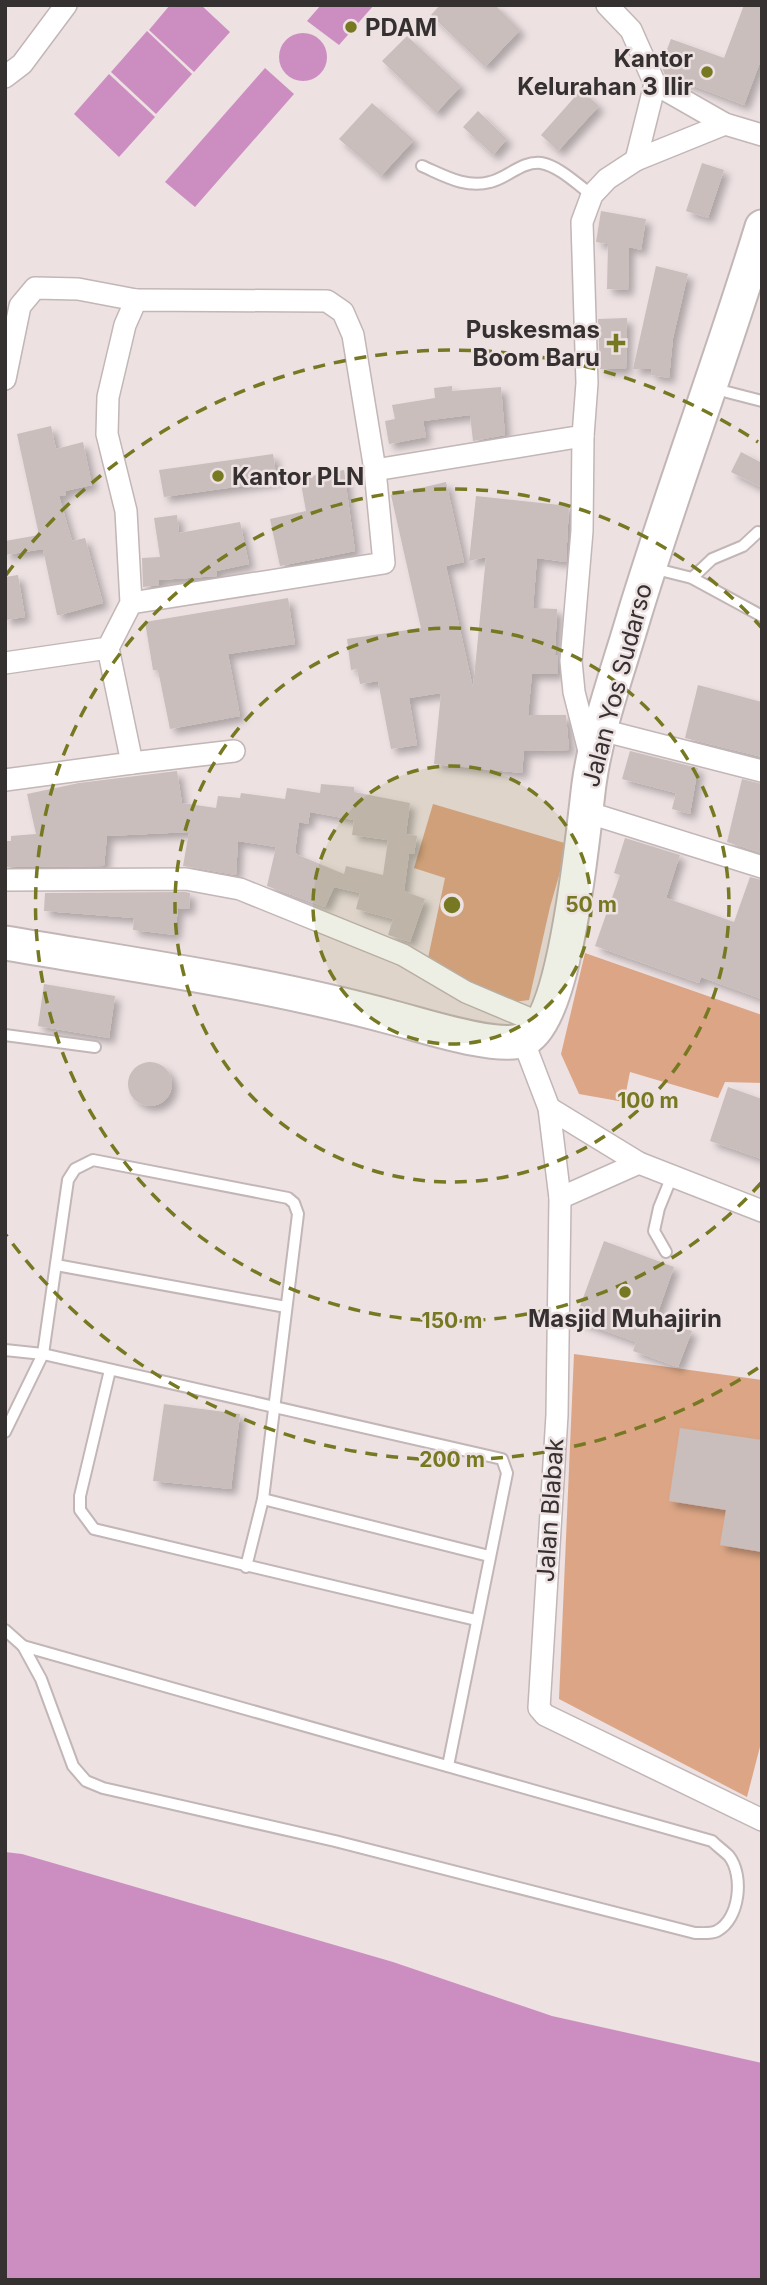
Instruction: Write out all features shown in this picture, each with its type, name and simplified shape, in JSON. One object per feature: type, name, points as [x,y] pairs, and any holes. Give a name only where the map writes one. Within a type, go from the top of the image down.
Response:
[{"type":"highway","name":"Jalan Yos Sudarso","points":[[532,1043],[571,923],[593,764],[671,573],[758,268],[762,227]]},
{"type":"highway","points":[[581,851],[599,816],[617,734],[671,573],[727,392],[758,268]]},
{"type":"highway","points":[[5,943],[308,994],[457,1035],[532,1043]]},
{"type":"street","points":[[5,77],[22,64],[66,5]]},
{"type":"street","points":[[607,5],[631,30],[655,84],[725,124],[762,135]]},
{"type":"street","points":[[636,160],[655,84]]},
{"type":"street","points":[[593,764],[574,692],[571,662],[582,531],[583,436],[587,383],[582,222],[592,195],[607,179],[636,160],[725,124]]},
{"type":"street","points":[[5,379],[20,306],[35,288],[47,286],[78,289],[136,300],[327,301],[343,312],[353,335],[375,470],[384,563],[131,603]]},
{"type":"street","points":[[132,763],[108,648],[131,603],[126,511],[107,434],[108,397],[125,325],[136,300]]},
{"type":"street","points":[[375,470],[583,436]]},
{"type":"street","points":[[5,663],[108,648]]},
{"type":"street","points":[[617,734],[762,771]]},
{"type":"street","points":[[5,780],[234,751]]},
{"type":"street","points":[[599,816],[762,867]]},
{"type":"street","points":[[5,880],[187,879],[240,889],[403,955],[466,992],[532,1043]]},
{"type":"street","name":"Jalan Blabak","points":[[532,1043],[549,1108],[561,1198],[557,1415],[539,1708],[545,1715],[762,1820]]},
{"type":"street","points":[[549,1108],[639,1163],[762,1211]]},
{"type":"street","points":[[561,1198],[639,1163]]},
{"type":"lane","points":[[422,166],[464,183],[477,184],[489,183],[516,168],[540,163],[551,166],[592,195]]},
{"type":"lane","points":[[727,392],[762,401]]},
{"type":"lane","points":[[671,573],[743,546],[758,532]]},
{"type":"lane","points":[[671,573],[762,616]]},
{"type":"lane","points":[[5,1035],[95,1047]]},
{"type":"lane","points":[[5,1432],[43,1354],[68,1180],[75,1169],[93,1160],[288,1198],[295,1203],[298,1214],[263,1499],[246,1567]]},
{"type":"lane","points":[[666,1252],[654,1231],[671,1176]]},
{"type":"lane","points":[[56,1265],[286,1307]]},
{"type":"lane","points":[[5,1350],[43,1354],[502,1460],[506,1473],[448,1766]]},
{"type":"lane","points":[[110,1370],[80,1496],[80,1510],[85,1521],[94,1529],[476,1620]]},
{"type":"lane","points":[[263,1499],[489,1556]]},
{"type":"lane","points":[[5,1630],[23,1646],[41,1679],[73,1766],[86,1781],[103,1788],[335,1841],[695,1933],[715,1932],[725,1925],[735,1907],[735,1868],[729,1856],[712,1841],[23,1646]]},
{"type":"shaded area","points":[[170,5],[201,5],[230,32],[194,72],[149,30]]},
{"type":"shaded area","points":[[321,5],[374,5],[339,45],[307,21]]},
{"type":"shaded area","points":[[147,31],[192,74],[156,114],[111,72]]},
{"type":"shaded area","points":[[303,33],[320,40],[327,57],[320,74],[303,81],[286,74],[279,57],[286,40]]},
{"type":"shaded area","points":[[265,68],[294,94],[195,207],[165,182]]},
{"type":"shaded area","points":[[109,74],[155,117],[119,157],[74,114]]},
{"type":"shaded area","points":[[433,804],[568,844],[550,907],[529,1000],[505,1003],[428,958],[445,878],[414,868]]},
{"type":"shaded area","points":[[585,953],[762,1015],[762,1083],[725,1082],[718,1098],[630,1072],[624,1102],[579,1094],[561,1054]]},
{"type":"shaded area","points":[[574,1354],[762,1380],[762,1739],[747,1797],[559,1699]]},
{"type":"shaded area","points":[[5,1852],[22,1854],[393,1962],[552,2016],[762,2063],[762,2280],[5,2280]]},
{"type":"building","points":[[440,5],[495,5],[520,30],[485,67],[431,15]]},
{"type":"building","name":"Kantor Kelurahan 3 Ilir","points":[[744,5],[762,5],[762,57],[744,105],[665,75],[661,65],[671,39],[724,58]]},
{"type":"building","points":[[407,36],[461,86],[436,113],[382,61]]},
{"type":"building","points":[[581,90],[599,106],[558,151],[541,135]]},
{"type":"building","points":[[372,103],[414,140],[381,176],[339,139]]},
{"type":"building","points":[[478,111],[507,139],[493,155],[463,127]]},
{"type":"building","points":[[702,163],[724,170],[708,218],[686,211]]},
{"type":"building","points":[[601,211],[646,219],[641,250],[629,247],[628,290],[607,289],[608,244],[596,242]]},
{"type":"building","points":[[656,266],[688,274],[673,338],[669,378],[651,375],[652,369],[633,369]]},
{"type":"building","points":[[627,318],[626,369],[600,369],[598,319]]},
{"type":"building","points":[[452,386],[452,391],[501,387],[505,435],[473,441],[470,415],[423,421],[426,437],[389,444],[385,421],[395,419],[392,405],[435,398],[434,388]]},
{"type":"building","points":[[51,426],[56,449],[83,442],[92,485],[65,491],[66,495],[59,496],[72,541],[85,538],[103,603],[60,615],[57,615],[43,549],[5,555],[5,541],[39,535],[17,434]]},
{"type":"building","points":[[741,452],[762,463],[762,488],[731,472]]},
{"type":"building","name":"Kantor PLN","points":[[273,454],[277,481],[164,497],[159,470]]},
{"type":"building","points":[[344,470],[355,551],[280,566],[270,519],[306,511],[300,478]]},
{"type":"building","points":[[446,482],[464,562],[446,566],[473,688],[486,557],[469,561],[476,496],[569,506],[566,562],[537,558],[533,608],[557,609],[555,655],[558,655],[558,674],[532,674],[528,715],[566,715],[569,750],[524,751],[522,773],[434,764],[441,693],[409,698],[417,745],[391,749],[378,681],[360,684],[357,669],[351,670],[347,639],[421,628],[391,495]]},
{"type":"building","points":[[177,515],[179,533],[240,522],[249,564],[216,571],[217,576],[159,580],[159,585],[143,587],[142,558],[160,557],[154,518]]},
{"type":"building","points":[[18,575],[25,617],[5,620],[5,577]]},
{"type":"building","points":[[288,598],[295,644],[228,654],[240,716],[170,729],[158,670],[153,670],[145,622]]},
{"type":"building","points":[[698,685],[762,702],[762,757],[685,738]]},
{"type":"building","points":[[630,751],[698,768],[690,814],[672,809],[676,793],[622,779]]},
{"type":"building","points":[[177,771],[182,803],[216,808],[218,796],[240,798],[241,793],[285,799],[287,788],[320,793],[321,784],[354,787],[354,792],[410,803],[406,834],[417,836],[414,854],[409,854],[404,891],[425,899],[410,942],[388,935],[393,919],[356,909],[360,893],[334,887],[325,907],[267,886],[276,847],[238,841],[236,875],[183,866],[189,832],[107,836],[104,866],[5,867],[5,841],[11,841],[11,836],[36,834],[27,794],[79,783]],"holes":[[[310,812],[354,820],[352,835],[388,840],[383,875],[346,866],[344,874],[295,852],[299,822],[308,824]]]},
{"type":"building","points":[[742,779],[762,784],[759,851],[762,853],[727,842]]},
{"type":"building","points":[[625,838],[680,855],[666,898],[734,922],[750,877],[762,880],[762,999],[701,977],[699,983],[595,946],[620,875],[614,873]]},
{"type":"building","points":[[45,893],[190,893],[189,909],[178,908],[175,935],[133,930],[134,918],[44,911]]},
{"type":"building","points":[[44,984],[115,996],[109,1038],[38,1026]]},
{"type":"building","points":[[150,1062],[166,1068],[172,1084],[166,1100],[150,1106],[134,1100],[128,1084],[134,1068]]},
{"type":"building","points":[[728,1087],[762,1099],[762,1159],[710,1141]]},
{"type":"building","name":"Masjid Muhajirin","points":[[604,1241],[674,1267],[656,1318],[692,1331],[678,1367],[633,1351],[636,1342],[575,1320]]},
{"type":"building","points":[[164,1404],[240,1414],[231,1489],[153,1481]]},
{"type":"building","points":[[680,1428],[762,1440],[762,1552],[720,1545],[726,1510],[669,1501]]},
{"type":"place","name":"PDAM","points":[[351,27]]},
{"type":"place","name":"Kantor Kelurahan 3 Ilir","points":[[707,72]]},
{"type":"place","name":"Puskesmas Boom Baru","points":[[616,343]]},
{"type":"place","name":"Kantor PLN","points":[[218,476]]},
{"type":"place","name":"Masjid Muhajirin","points":[[625,1292]]}]
